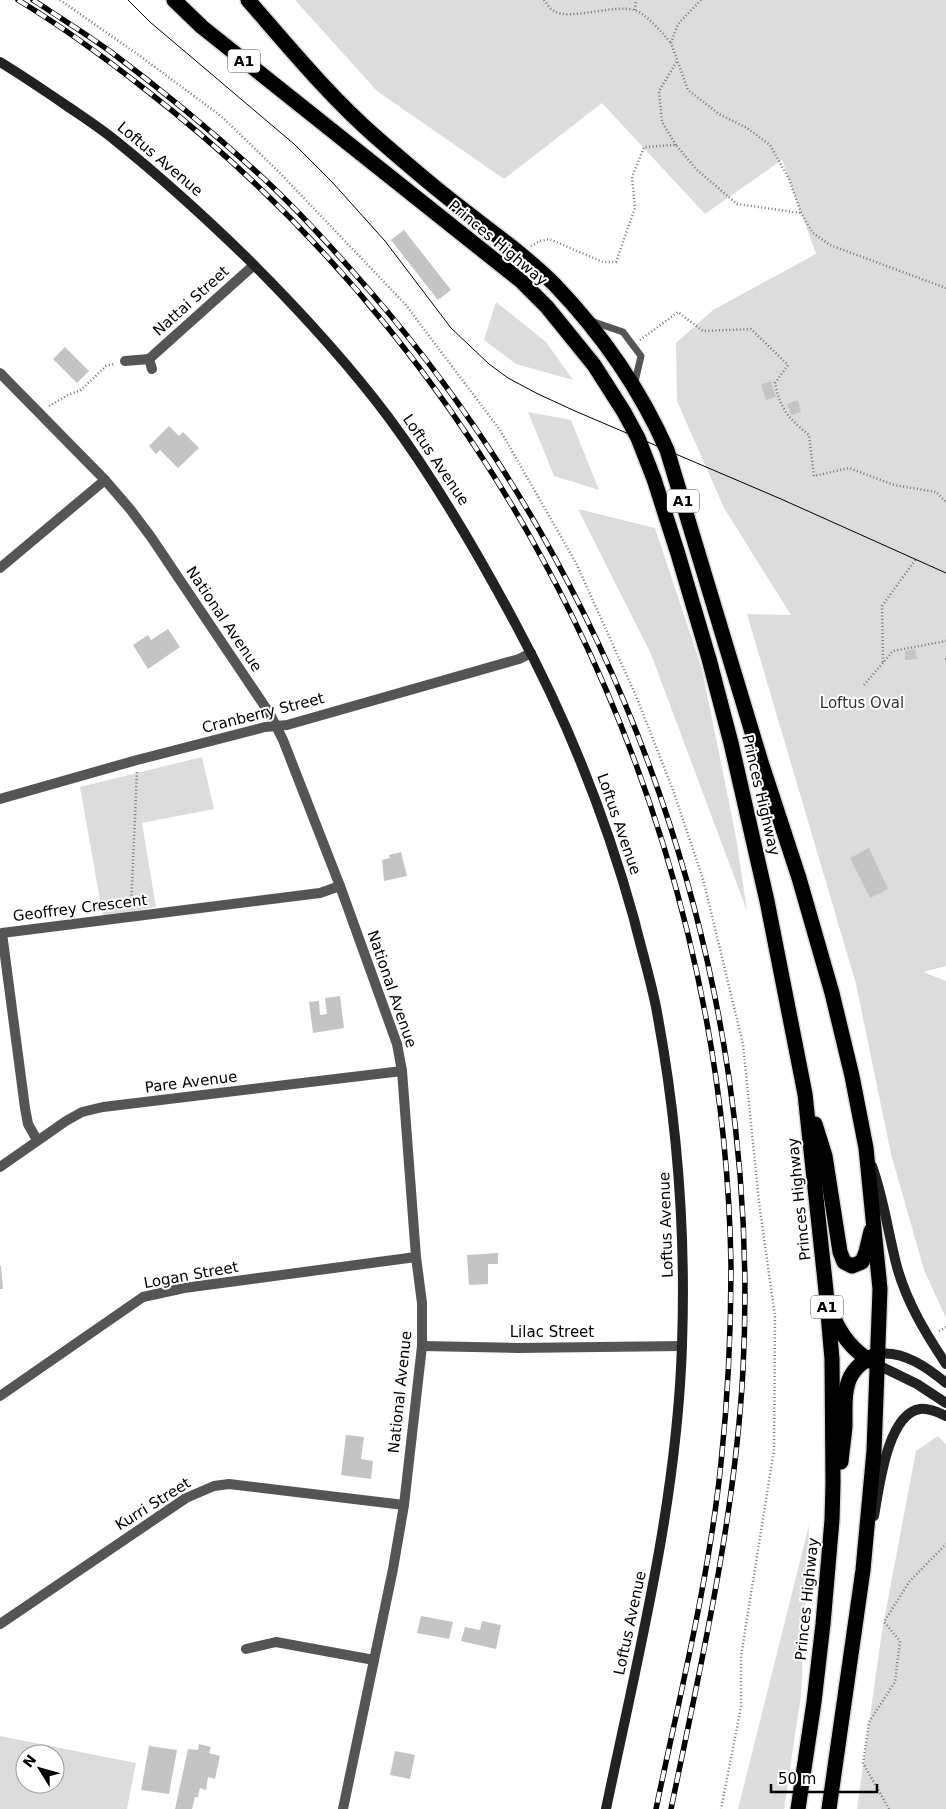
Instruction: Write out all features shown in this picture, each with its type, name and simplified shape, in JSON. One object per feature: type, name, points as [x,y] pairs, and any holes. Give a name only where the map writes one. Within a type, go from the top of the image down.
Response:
[{"type":"highway","name":"Princes Highway","points":[[174,0],[202,27],[521,281],[547,307],[594,364],[638,438],[654,480],[709,658],[731,743],[767,901],[805,1094],[832,1359],[832,1520],[829,1572],[814,1702],[798,1809]]},
{"type":"highway","points":[[236,0],[301,60]]},
{"type":"highway","name":"Princes Highway","points":[[248,0],[336,98],[375,136],[446,196],[520,253],[554,284],[586,319],[634,386],[656,425],[667,450],[761,762],[799,878],[832,993],[852,1076],[866,1148],[880,1288],[874,1359],[873,1471],[863,1570],[829,1809]]},
{"type":"highway","points":[[805,1094],[825,1156],[841,1256],[846,1264],[855,1266],[864,1259],[874,1218]]},
{"type":"highway","points":[[826,1292],[834,1318],[840,1329],[855,1349],[874,1359]]},
{"type":"highway","points":[[832,1520],[844,1436],[847,1385],[853,1371],[874,1359]]},
{"type":"street","name":"Loftus Avenue","points":[[0,62],[112,137],[202,214],[279,290],[340,357],[388,417],[456,516],[531,653],[566,725],[597,800],[618,861],[655,1003],[670,1096],[678,1162],[683,1271],[679,1409],[663,1535],[655,1584],[606,1809]]},
{"type":"street","name":"Nattai Street","points":[[149,358],[254,265]]},
{"type":"street","points":[[125,361],[149,358],[152,369]]},
{"type":"street","name":"National Avenue","points":[[0,373],[105,480],[130,509],[151,537],[270,714],[284,740],[340,886],[397,1044],[402,1071],[416,1257],[422,1303],[422,1346],[404,1505],[393,1569],[343,1809]]},
{"type":"street","points":[[0,568],[105,480]]},
{"type":"street","name":"Cranberry Street","points":[[0,799],[137,760],[265,727],[277,727],[519,659],[531,653]]},
{"type":"street","name":"Geoffrey Crescent","points":[[37,1140],[28,1124],[25,1108],[2,933],[320,893],[340,886]]},
{"type":"street","name":"Pare Avenue","points":[[0,1167],[37,1140],[82,1112],[103,1107],[402,1071]]},
{"type":"street","points":[[866,1148],[880,1190],[902,1284],[920,1322],[946,1364]]},
{"type":"street","name":"Logan Street","points":[[0,1396],[143,1297],[184,1288],[416,1257]]},
{"type":"street","name":"Lilac Street","points":[[422,1346],[526,1348],[682,1346]]},
{"type":"street","points":[[874,1359],[888,1353],[905,1357],[922,1366],[946,1383]]},
{"type":"street","points":[[874,1359],[946,1403]]},
{"type":"street","points":[[863,1570],[882,1474],[896,1428],[908,1415],[920,1409],[933,1410],[946,1416]]},
{"type":"street","name":"Kurri Street","points":[[0,1624],[186,1498],[214,1486],[228,1484],[404,1505]]},
{"type":"street","points":[[246,1649],[276,1642],[374,1660]]},
{"type":"lane","points":[[586,319],[623,332],[641,356],[634,386]]},
{"type":"path","points":[[60,0],[221,116],[279,172],[405,304],[500,430],[576,563],[636,696],[674,790],[703,879],[743,1044],[759,1202],[775,1316],[774,1450],[741,1656],[741,1708],[721,1809]]},
{"type":"path","points":[[544,0],[554,11],[564,15],[602,10],[635,10],[655,25],[671,43],[688,90],[719,114],[747,128],[770,145],[789,179],[801,213],[813,233],[830,245],[946,288]]},
{"type":"path","points":[[635,10],[636,0]]},
{"type":"path","points":[[671,43],[678,24],[701,0]]},
{"type":"path","points":[[677,61],[659,91],[662,122],[676,145],[696,169],[737,204],[801,213]]},
{"type":"path","points":[[520,253],[540,241],[549,239],[604,262],[616,262],[635,208],[632,177],[644,147],[676,145]]},
{"type":"path","points":[[633,345],[678,312],[703,331],[751,329],[788,365],[775,384],[779,402],[795,424],[809,435],[814,476],[849,468],[894,485],[936,492],[946,502]]},
{"type":"path","points":[[39,412],[68,394],[81,390],[106,366],[125,361]]},
{"type":"path","points":[[883,662],[882,606],[916,559]]},
{"type":"path","points":[[864,685],[893,651],[946,641]]},
{"type":"path","points":[[130,917],[137,760]]},
{"type":"path","points":[[889,1809],[863,1763],[869,1722],[895,1682],[900,1641],[884,1622],[909,1582],[946,1544]]},
{"type":"green space","name":"Loftus Oval","points":[[295,0],[946,0],[946,966],[923,972],[946,981],[946,1318],[924,1270],[891,1154],[856,984],[747,614],[791,615],[724,508],[677,401],[676,343],[713,310],[816,254],[782,160],[705,214],[602,103],[504,179],[377,91]]},
{"type":"green space","points":[[496,302],[546,342],[573,380],[516,364],[484,340]]},
{"type":"green space","points":[[528,412],[571,420],[599,490],[554,476]]},
{"type":"green space","points":[[578,509],[655,528],[702,669],[736,837],[747,911],[651,654]]},
{"type":"green space","points":[[202,757],[214,809],[142,823],[156,907],[103,917],[80,787]]},
{"type":"green space","points":[[938,1436],[946,1444],[946,1809],[857,1809],[882,1631],[916,1451]]},
{"type":"green space","points":[[809,1525],[801,1695],[784,1809],[738,1809]]},
{"type":"green space","points":[[0,1736],[40,1744],[15,1744],[15,1794],[65,1794],[65,1749],[136,1763],[127,1809],[0,1809]]},
{"type":"building","points":[[404,230],[451,290],[438,300],[391,240]]},
{"type":"building","points":[[65,347],[89,371],[77,383],[53,359]]},
{"type":"building","points":[[771,381],[776,397],[766,400],[761,385]]},
{"type":"building","points":[[798,400],[801,412],[791,415],[787,404]]},
{"type":"building","points":[[169,426],[179,436],[183,432],[199,448],[178,468],[160,450],[156,454],[149,446]]},
{"type":"building","points":[[168,629],[180,647],[148,669],[133,645],[148,635],[151,640]]},
{"type":"building","points":[[915,649],[917,659],[905,660],[905,651]]},
{"type":"building","points":[[869,848],[888,889],[870,898],[850,858]]},
{"type":"building","points":[[401,852],[407,876],[384,881],[382,860],[390,858],[389,855]]},
{"type":"building","points":[[340,996],[344,1028],[313,1033],[309,1002],[319,1001],[320,1015],[327,1014],[325,998]]},
{"type":"building","points":[[498,1253],[498,1264],[488,1264],[488,1284],[469,1285],[467,1255]]},
{"type":"building","points":[[1,1266],[3,1289],[0,1289]]},
{"type":"building","points":[[346,1435],[364,1437],[361,1459],[373,1461],[371,1479],[341,1475]]},
{"type":"building","points":[[421,1616],[453,1622],[449,1639],[417,1633]]},
{"type":"building","points":[[482,1621],[501,1625],[496,1649],[461,1641],[465,1627],[480,1630]]},
{"type":"building","points":[[199,1744],[211,1747],[209,1753],[220,1756],[215,1779],[208,1777],[206,1790],[200,1788],[192,1809],[175,1809],[188,1749],[198,1750]]},
{"type":"building","points":[[149,1746],[177,1750],[169,1794],[141,1790]]},
{"type":"building","points":[[395,1751],[415,1755],[410,1779],[390,1775]]},
{"type":"tram line","points":[[128,0],[150,22],[294,144],[333,183],[385,241],[451,328],[489,364],[508,378],[575,411],[781,499],[946,573]]},
{"type":"railway","points":[[18,0],[84,43],[146,90],[274,201],[387,327],[487,464],[570,612],[637,768],[687,930],[719,1097],[731,1266],[727,1389],[716,1506],[693,1636],[656,1809]]},
{"type":"railway","points":[[33,0],[111,52],[225,144],[290,204],[369,290],[459,405],[538,528],[605,658],[659,794],[701,934],[729,1078],[743,1223],[743,1370],[733,1481],[705,1645],[671,1809]]}]
